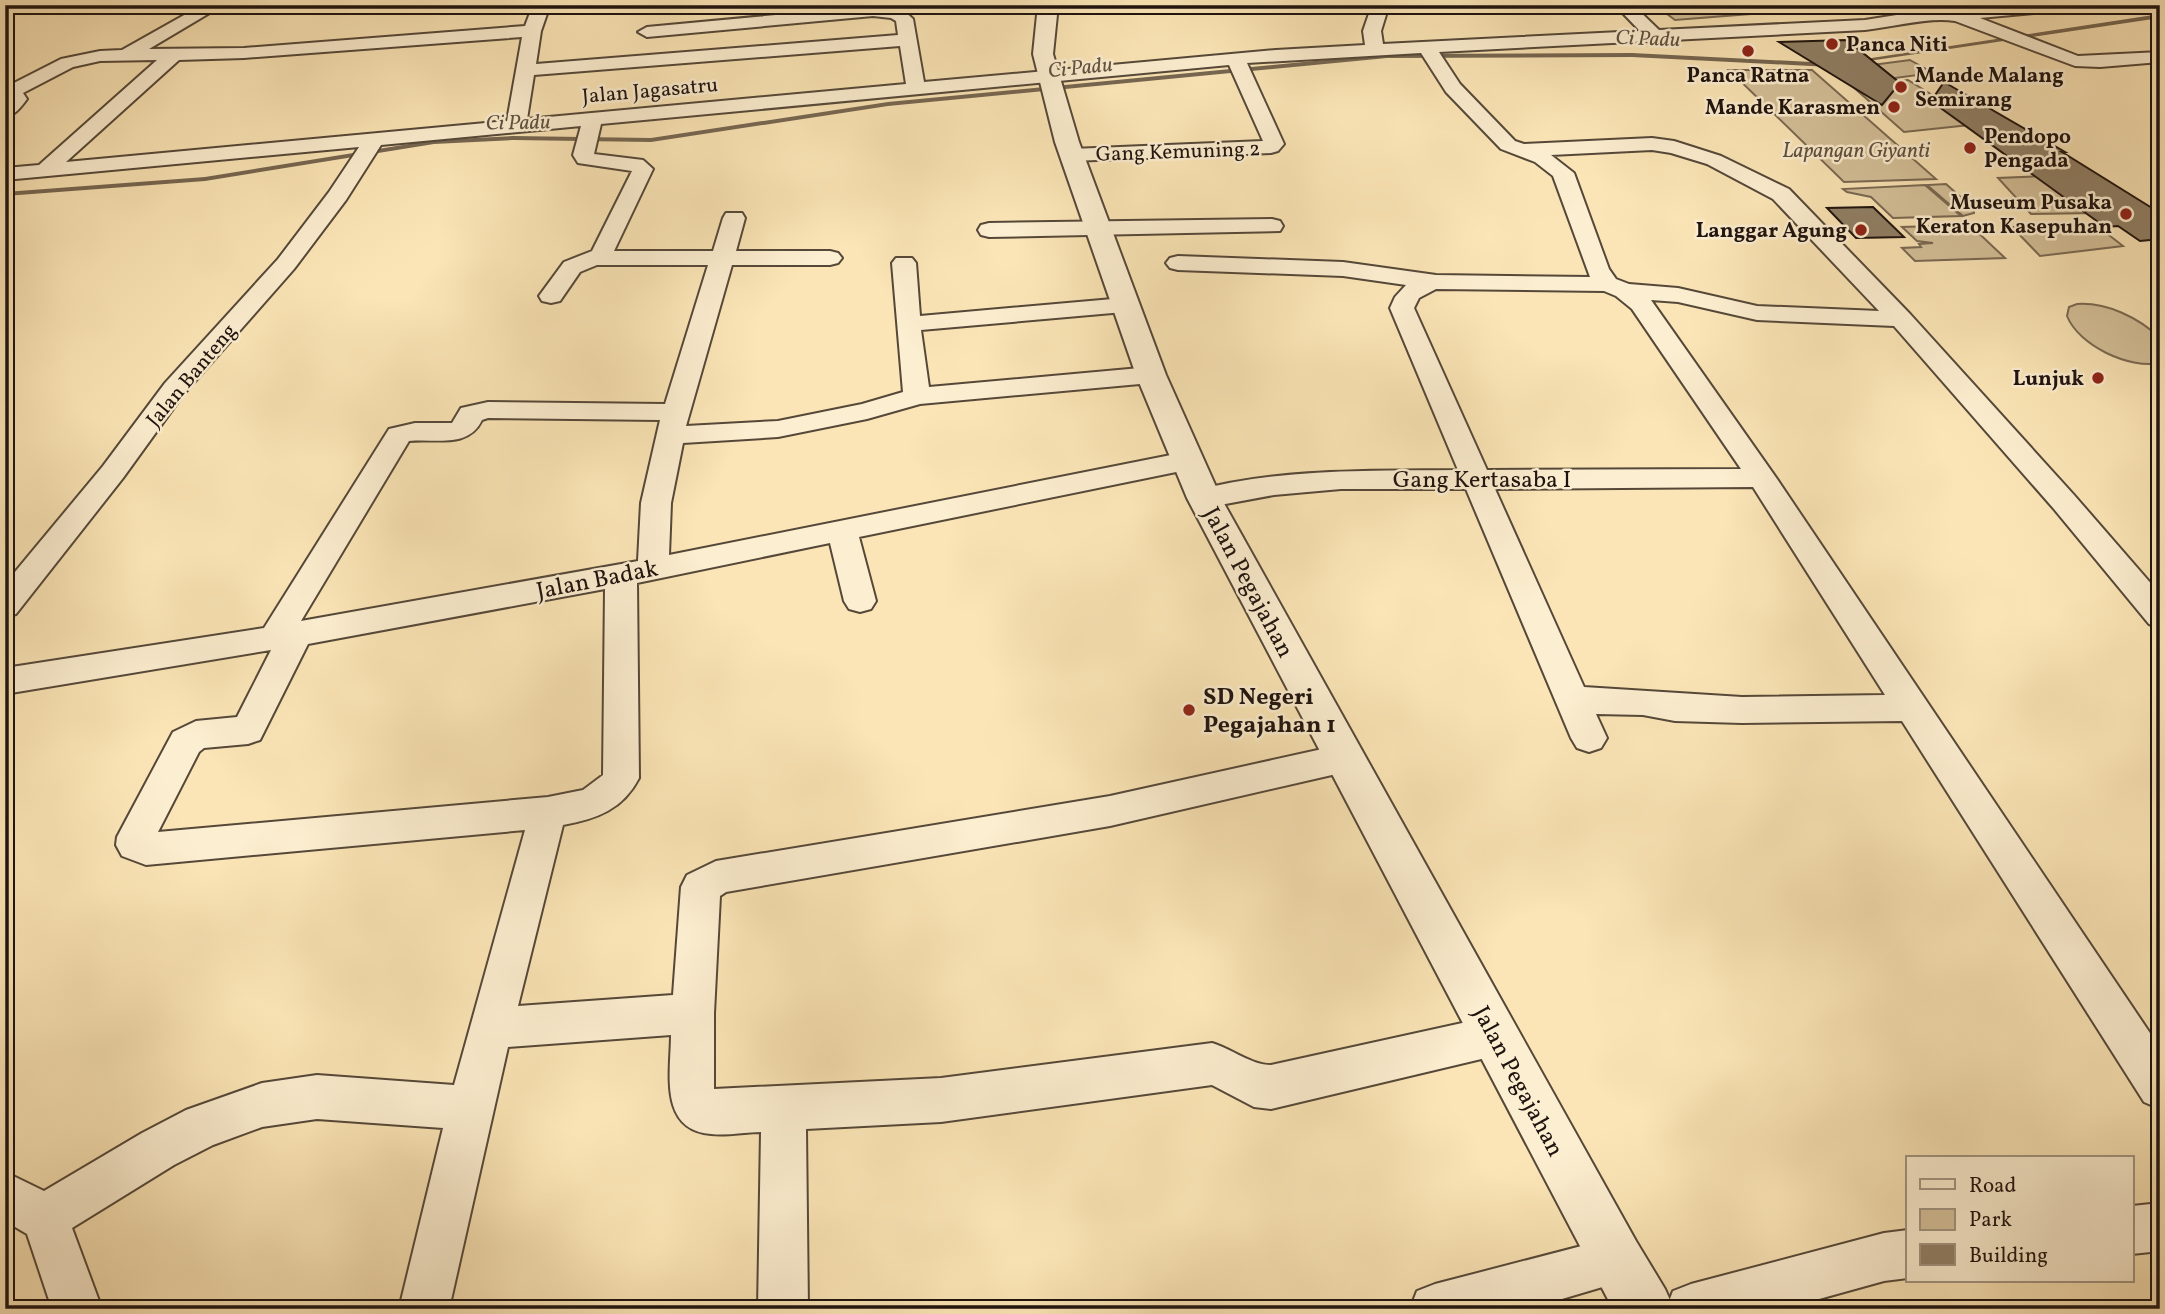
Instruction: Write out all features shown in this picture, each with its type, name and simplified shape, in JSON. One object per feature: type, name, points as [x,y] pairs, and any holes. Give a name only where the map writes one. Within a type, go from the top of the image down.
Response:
[{"type":"street","points":[[5,12],[19,5]]},
{"type":"street","name":"Jalan Pegajahan","points":[[1048,5],[1043,54],[1072,155],[1124,305],[1186,461],[1494,1036],[1616,1261],[1645,1309]]},
{"type":"street","points":[[1375,49],[1372,31],[1381,5]]},
{"type":"street","points":[[1623,5],[1654,35]]},
{"type":"street","points":[[1958,16],[2065,5]]},
{"type":"street","points":[[126,55],[208,6]]},
{"type":"street","points":[[1930,9],[2017,37],[2075,61],[2100,62],[2160,57]]},
{"type":"street","name":"Jalan Jagasatru","points":[[5,174],[46,169],[367,151],[516,125],[592,122],[916,89],[1051,85],[1375,49],[1432,57],[1654,35],[1865,25],[1910,20],[1930,9]]},
{"type":"street","points":[[646,61],[648,25],[885,11],[901,15],[916,89]]},
{"type":"street","points":[[499,16],[537,17]]},
{"type":"street","points":[[5,112],[16,103],[17,99],[12,97],[15,90],[51,70],[85,58],[244,54],[405,41],[537,17]]},
{"type":"street","points":[[516,125],[537,17]]},
{"type":"street","points":[[405,41],[416,23]]},
{"type":"street","points":[[526,70],[907,40]]},
{"type":"street","points":[[46,169],[173,55]]},
{"type":"street","points":[[1432,57],[1508,145],[1552,163],[1563,173],[1597,269],[1616,288],[1641,304],[1761,478],[2160,1087]]},
{"type":"street","name":"Gang Kemuning 2","points":[[1072,155],[1271,147],[1274,144],[1239,65]]},
{"type":"street","points":[[592,122],[583,155],[587,160],[636,164],[643,169],[601,255],[597,258]]},
{"type":"street","points":[[1523,150],[1652,144],[1685,149],[1714,160],[1781,194],[1901,319],[2064,502],[2160,616]]},
{"type":"street","name":"Jalan Banteng","points":[[5,606],[113,472],[174,389],[286,264],[367,151]]},
{"type":"street","points":[[734,218],[673,423],[656,503],[637,572],[621,778],[615,790],[587,805],[548,812],[146,849],[135,845],[136,837],[186,742],[195,735],[248,730],[285,636],[399,435],[413,430],[458,431],[466,426],[471,414],[488,410],[673,423],[778,429],[867,411],[917,396],[1151,375]]},
{"type":"street","points":[[989,230],[1272,226]]},
{"type":"street","points":[[551,296],[572,267],[597,258],[830,258]]},
{"type":"street","points":[[904,263],[917,396]]},
{"type":"street","points":[[1178,263],[1343,270],[1436,282],[1616,288],[1678,295],[1757,313],[1901,319]]},
{"type":"street","points":[[1436,282],[1414,289],[1404,300],[1403,315],[1589,738]]},
{"type":"street","points":[[908,324],[1124,305]]},
{"type":"street","name":"Jalan Badak","points":[[5,681],[285,636],[637,572],[1186,461]]},
{"type":"street","name":"Gang Kertasaba I","points":[[1204,498],[1274,486],[1341,480],[1476,477],[1761,478]]},
{"type":"street","points":[[843,532],[860,601]]},
{"type":"street","points":[[1572,700],[1643,702],[1675,708],[1742,710],[1912,708]]},
{"type":"street","points":[[1345,758],[1110,811],[716,878],[701,887],[693,1013],[692,1101],[709,1112],[941,1100],[1212,1064],[1233,1071],[1248,1085],[1271,1087],[1494,1036]]},
{"type":"street","points":[[424,1309],[470,1108],[548,812]]},
{"type":"street","points":[[492,1028],[693,1013]]},
{"type":"street","points":[[45,1218],[158,1149],[202,1126],[262,1105],[317,1097],[470,1108]]},
{"type":"street","points":[[783,1309],[784,1109]]},
{"type":"street","points":[[5,1195],[45,1218],[77,1309]]},
{"type":"street","points":[[2134,1230],[2160,1227]]},
{"type":"street","points":[[1690,1309],[1884,1257],[1906,1254]]},
{"type":"street","points":[[1436,1309],[1616,1261]]},
{"type":"green space","points":[[1655,5],[1863,5],[1675,20]]},
{"type":"green space","points":[[1910,60],[1933,73],[1850,84],[1834,70]]},
{"type":"green space","name":"Lapangan Giyanti","points":[[1729,70],[1812,70],[1936,179],[1844,182]]},
{"type":"green space","points":[[1908,80],[1979,124],[1904,132],[1852,86]]},
{"type":"green space","points":[[2047,176],[2095,213],[2031,214],[1998,178]]},
{"type":"green space","points":[[1946,184],[1974,209],[1974,213],[1963,216],[1927,185]]},
{"type":"green space","points":[[1925,185],[1961,216],[1893,218],[1871,197],[1843,189]]},
{"type":"green space","points":[[1970,225],[2005,258],[1915,261],[1902,248],[1933,243],[1917,241],[1902,227]]},
{"type":"green space","points":[[2096,225],[2123,246],[2040,256],[2012,227]]},
{"type":"green space","points":[[2077,304],[2111,309],[2142,324],[2160,338],[2160,363],[2148,364],[2120,359],[2094,346],[2073,327],[2067,316],[2069,307]]},
{"type":"building","points":[[1847,40],[1900,83],[1882,105],[1779,42]]},
{"type":"building","points":[[1944,82],[2065,152],[2062,152],[2160,213],[2160,239],[2140,241],[2118,226],[2105,227],[1931,101]]},
{"type":"building","name":"Langgar Agung","points":[[1873,207],[1904,237],[1856,238],[1827,208]]},
{"type":"waterway","name":"Ci Padu","points":[[1855,61],[2160,16]]},
{"type":"waterway","name":"Ci Padu","points":[[5,194],[205,179],[434,142],[513,138],[651,140],[888,104],[1387,56],[1632,55],[1830,65]]},
{"type":"place","name":"Panca Niti","points":[[1832,44]]},
{"type":"place","name":"Panca Ratna","points":[[1748,51]]},
{"type":"place","name":"Mande Malang Semirang","points":[[1901,87]]},
{"type":"place","name":"Mande Karasmen","points":[[1894,107]]},
{"type":"place","name":"Pendopo Pengada","points":[[1970,148]]},
{"type":"place","name":"Museum Pusaka Keraton Kasepuhan","points":[[2126,214]]},
{"type":"place","name":"Langgar Agung","points":[[1861,230]]},
{"type":"place","name":"Lunjuk","points":[[2098,378]]},
{"type":"place","name":"SD Negeri Pegajahan 1","points":[[1189,710]]}]
